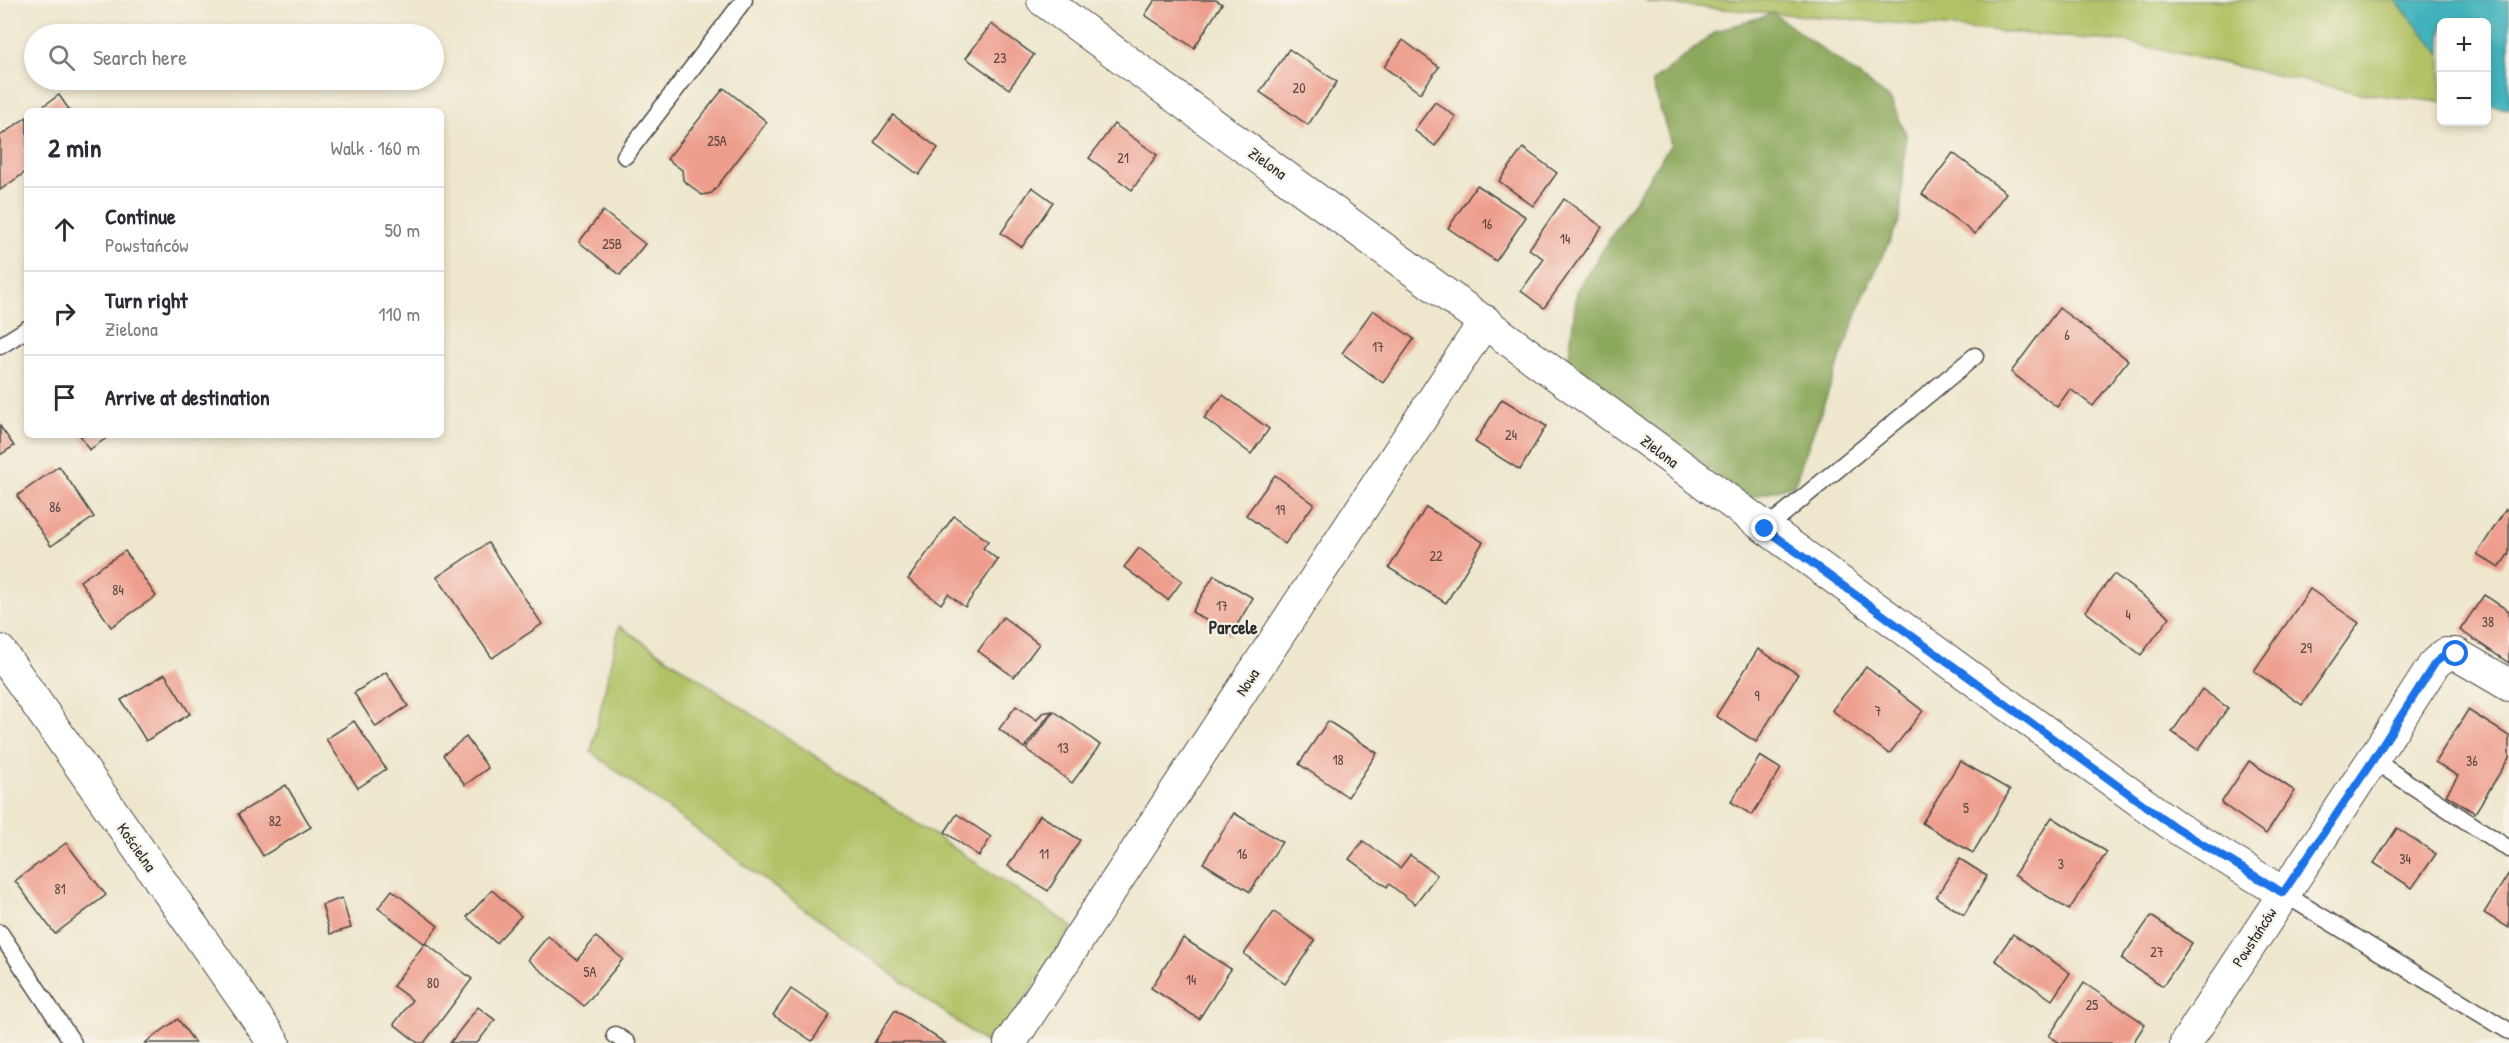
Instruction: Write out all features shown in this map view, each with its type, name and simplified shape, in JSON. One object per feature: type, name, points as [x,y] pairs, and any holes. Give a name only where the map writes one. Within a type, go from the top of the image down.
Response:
[{"type":"street","name":"Zielona","points":[[1043,0],[2176,828],[2283,893]]},
{"type":"street","name":"Nowa","points":[[1010,1043],[1485,321]]},
{"type":"street","name":"Kościelna","points":[[0,651],[274,1043]]},
{"type":"street","name":"Powstańców","points":[[2186,1043],[2435,663],[2446,654],[2456,654],[2509,685]]},
{"type":"lane","points":[[625,156],[744,0]]},
{"type":"lane","points":[[0,346],[24,331]]},
{"type":"lane","points":[[1765,529],[1975,356]]},
{"type":"lane","points":[[2373,760],[2509,849]]},
{"type":"lane","points":[[2283,893],[2509,1031]]},
{"type":"lane","points":[[0,933],[73,1043]]},
{"type":"green space","points":[[1645,0],[2395,0],[2437,49],[2437,102],[2359,93],[2127,42],[1649,3]]},
{"type":"green space","points":[[1773,13],[1890,99],[1906,134],[1900,219],[1862,300],[1794,485],[1748,498],[1568,364],[1577,290],[1671,144],[1652,82],[1717,31]]},
{"type":"green space","points":[[619,626],[1073,927],[996,1043],[986,1043],[591,752]]},
{"type":"water","points":[[2395,0],[2509,0],[2509,109],[2491,107],[2491,18],[2437,18],[2437,49]]},
{"type":"building","points":[[1155,0],[1216,0],[1222,4],[1194,48],[1145,15]]},
{"type":"building","points":[[991,24],[1034,55],[1009,89],[966,58]]},
{"type":"building","points":[[1403,40],[1439,67],[1420,93],[1384,67]]},
{"type":"building","points":[[1289,49],[1337,82],[1308,125],[1260,92]]},
{"type":"building","points":[[724,88],[767,122],[712,193],[702,195],[683,180],[682,170],[667,159]]},
{"type":"building","points":[[59,95],[68,108],[40,108]]},
{"type":"building","points":[[1435,102],[1456,117],[1435,146],[1414,130]]},
{"type":"building","points":[[893,115],[938,148],[919,175],[874,142]]},
{"type":"building","points":[[24,119],[24,173],[0,190],[0,136]]},
{"type":"building","points":[[1114,124],[1157,155],[1132,190],[1089,158]]},
{"type":"building","points":[[1523,148],[1557,173],[1533,206],[1499,181]]},
{"type":"building","points":[[1953,153],[2006,193],[1975,234],[1922,194]]},
{"type":"building","points":[[1477,185],[1526,217],[1496,261],[1448,228]]},
{"type":"building","points":[[1032,187],[1053,202],[1022,247],[1001,233]]},
{"type":"building","points":[[1564,199],[1602,227],[1544,308],[1521,291],[1544,259],[1529,249]]},
{"type":"building","points":[[603,211],[645,244],[620,275],[579,242]]},
{"type":"building","points":[[2059,308],[2128,360],[2093,406],[2070,389],[2057,407],[2011,372]]},
{"type":"building","points":[[1373,310],[1414,339],[1383,383],[1342,353]]},
{"type":"building","points":[[1223,395],[1269,429],[1251,454],[1204,418]]},
{"type":"building","points":[[1502,399],[1546,426],[1520,470],[1475,442]]},
{"type":"building","points":[[0,426],[14,446],[0,455]]},
{"type":"building","points":[[82,438],[107,438],[89,450]]},
{"type":"building","points":[[59,466],[94,517],[51,546],[17,496]]},
{"type":"building","points":[[1275,475],[1314,504],[1285,544],[1246,515]]},
{"type":"building","points":[[1426,507],[1483,542],[1446,603],[1389,568]]},
{"type":"building","points":[[2506,509],[2509,511],[2509,553],[2499,568],[2477,554]]},
{"type":"building","points":[[954,516],[988,541],[983,548],[998,560],[965,607],[948,594],[941,604],[908,579]]},
{"type":"building","points":[[488,543],[542,624],[492,658],[437,577]]},
{"type":"building","points":[[1139,548],[1182,581],[1168,600],[1124,567]]},
{"type":"building","points":[[125,551],[156,596],[111,627],[80,581]]},
{"type":"building","points":[[2114,574],[2170,617],[2141,655],[2085,611]]},
{"type":"building","points":[[1214,575],[1253,598],[1231,635],[1192,612]]},
{"type":"building","points":[[2310,589],[2359,623],[2302,705],[2254,671]]},
{"type":"building","points":[[2484,595],[2509,611],[2509,663],[2460,630]]},
{"type":"building","points":[[1003,617],[1039,644],[1014,677],[978,651]]},
{"type":"building","points":[[1758,649],[1798,674],[1756,742],[1716,716]]},
{"type":"building","points":[[1866,667],[1923,711],[1889,754],[1832,710]]},
{"type":"building","points":[[386,672],[408,706],[376,727],[354,693]]},
{"type":"building","points":[[165,674],[190,714],[146,741],[121,700]]},
{"type":"building","points":[[2202,689],[2228,708],[2198,750],[2172,732]]},
{"type":"building","points":[[1016,706],[1037,720],[1042,713],[1052,711],[1024,748],[999,729]]},
{"type":"building","points":[[2468,710],[2509,736],[2509,758],[2475,813],[2446,795],[2458,776],[2435,762]]},
{"type":"building","points":[[1054,711],[1100,745],[1072,783],[1026,749]]},
{"type":"building","points":[[354,721],[386,769],[358,788],[326,739]]},
{"type":"building","points":[[1328,721],[1377,753],[1348,797],[1299,764]]},
{"type":"building","points":[[466,737],[488,768],[465,785],[443,755]]},
{"type":"building","points":[[1760,756],[1781,769],[1752,815],[1731,802]]},
{"type":"building","points":[[1960,761],[2010,790],[1973,853],[1922,823]]},
{"type":"building","points":[[2249,761],[2295,791],[2266,834],[2221,803]]},
{"type":"building","points":[[286,785],[311,827],[263,856],[238,814]]},
{"type":"building","points":[[1234,813],[1282,842],[1250,892],[1203,863]]},
{"type":"building","points":[[957,814],[991,837],[979,856],[945,832]]},
{"type":"building","points":[[1040,815],[1080,840],[1048,891],[1008,866]]},
{"type":"building","points":[[2052,817],[2107,852],[2069,910],[2014,875]]},
{"type":"building","points":[[2397,828],[2436,854],[2412,888],[2374,863]]},
{"type":"building","points":[[1363,841],[1400,868],[1410,855],[1437,875],[1415,904],[1389,884],[1387,887],[1349,859]]},
{"type":"building","points":[[66,843],[106,895],[55,934],[15,881]]},
{"type":"building","points":[[1960,859],[1987,876],[1964,915],[1936,897]]},
{"type":"building","points":[[2509,873],[2509,928],[2484,913]]},
{"type":"building","points":[[392,890],[438,926],[425,944],[378,908]]},
{"type":"building","points":[[492,890],[521,916],[496,943],[467,917]]},
{"type":"building","points":[[342,898],[351,928],[330,934],[322,905]]},
{"type":"building","points":[[1274,912],[1315,941],[1285,984],[1244,954]]},
{"type":"building","points":[[2151,916],[2192,943],[2163,986],[2121,959]]},
{"type":"building","points":[[2013,934],[2070,973],[2052,1000],[1995,960]]},
{"type":"building","points":[[548,936],[577,960],[596,937],[623,959],[584,1006],[528,960]]},
{"type":"building","points":[[1183,938],[1231,969],[1199,1019],[1151,988]]},
{"type":"building","points":[[425,943],[472,979],[424,1043],[418,1043],[394,1024],[412,1000],[393,986]]},
{"type":"building","points":[[2084,983],[2145,1024],[2133,1043],[2060,1043],[2049,1036]]},
{"type":"building","points":[[791,989],[830,1015],[812,1041],[773,1015]]},
{"type":"building","points":[[478,1007],[495,1020],[477,1043],[450,1043]]},
{"type":"building","points":[[895,1010],[945,1043],[874,1043]]},
{"type":"building","points":[[178,1019],[195,1043],[145,1043]]},
{"type":"district","name":"Parcele","points":[[1233,627]]},
{"type":"route","points":[[1765,529],[2176,828],[2283,893],[2435,663],[2446,654],[2456,654]]}]
